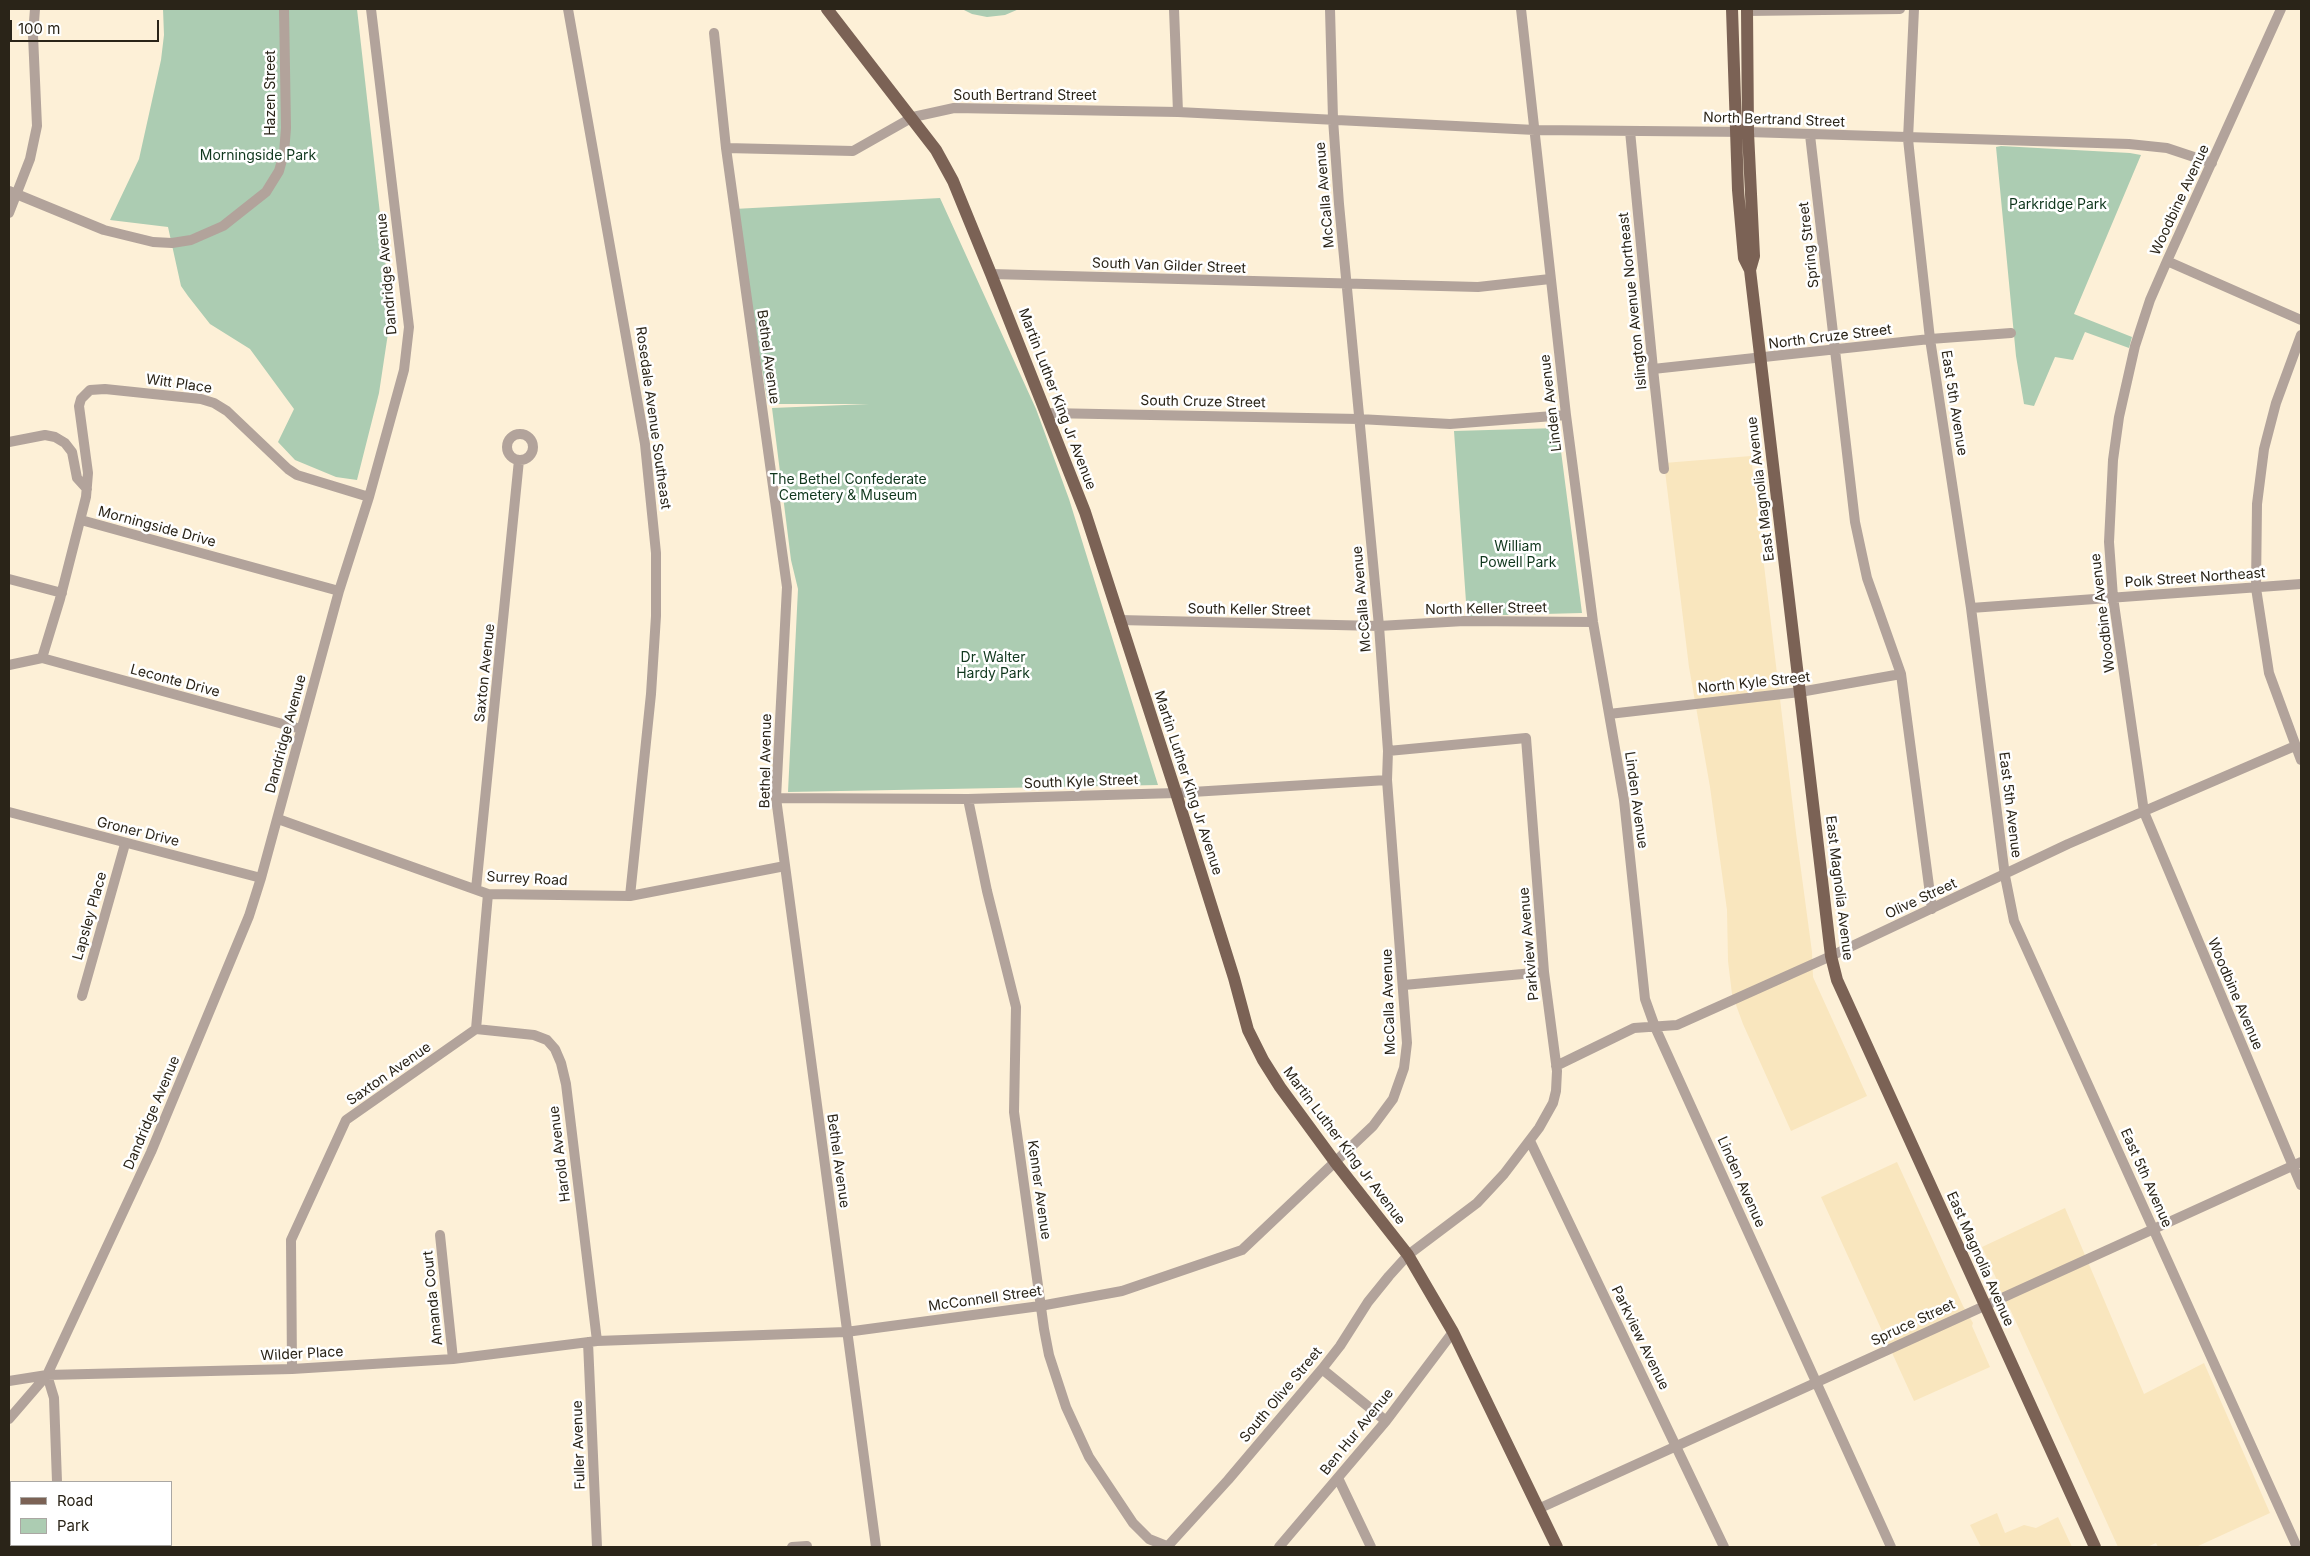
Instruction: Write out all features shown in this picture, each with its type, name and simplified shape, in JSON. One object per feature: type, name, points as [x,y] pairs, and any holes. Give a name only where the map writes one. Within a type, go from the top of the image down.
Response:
[{"type":"main road","name":"Martin Luther King Jr Avenue","points":[[827,9],[913,118],[936,150],[953,181],[1085,512],[1176,793],[1234,978],[1248,1030],[1263,1060],[1335,1162],[1408,1255],[1453,1332],[1557,1547]]},
{"type":"main road","name":"East Magnolia Avenue","points":[[1732,9],[1735,132],[1744,258],[1750,270],[1761,359],[1830,956],[1837,980],[2095,1547]]},
{"type":"main road","name":"East Magnolia Avenue","points":[[1747,10],[1748,132],[1754,256],[1750,270]]},
{"type":"street","points":[[9,213],[13,193],[30,159],[37,126],[33,35],[36,9]]},
{"type":"street","name":"Hazen Street","points":[[13,193],[104,230],[153,242],[172,243],[191,240],[223,226],[266,192],[279,171],[284,153],[286,128],[284,9]]},
{"type":"street","name":"Dandridge Avenue","points":[[9,1419],[47,1375],[152,1152],[248,916],[278,819],[339,591],[369,497],[404,370],[408,327],[372,9]]},
{"type":"street","name":"Rosedale Avenue Southeast","points":[[568,9],[645,444],[656,553],[656,616],[652,694],[630,896]]},
{"type":"street","points":[[1174,9],[1178,112]]},
{"type":"street","name":"McCalla Avenue","points":[[1330,9],[1333,118],[1379,626],[1388,751],[1387,780],[1404,985],[1407,1052],[1393,1099],[1373,1126],[1335,1162]]},
{"type":"street","name":"Linden Avenue","points":[[1521,9],[1566,415],[1593,622],[1624,800],[1647,1006],[1891,1547]]},
{"type":"street","points":[[1747,10],[1900,9]]},
{"type":"street","name":"East 5th Avenue","points":[[1914,9],[1908,139],[1930,339],[1971,608],[2005,876],[2014,921],[2297,1547]]},
{"type":"street","name":"Woodbine Avenue","points":[[2281,9],[2167,260],[2150,300],[2135,346],[2119,417],[2113,460],[2109,542],[2113,597],[2144,812],[2297,1164],[2301,1185]]},
{"type":"street","name":"Bethel Avenue","points":[[714,33],[726,148],[786,587],[776,798],[876,1547]]},
{"type":"street","name":"South Bertrand Street","points":[[726,148],[853,151],[913,118],[954,108],[1178,112],[1333,118]]},
{"type":"street","name":"North Bertrand Street","points":[[1333,118],[1535,130],[1748,132],[1908,139],[2129,144],[2167,148],[2212,163]]},
{"type":"street","name":"Islington Avenue Northeast","points":[[1630,130],[1664,469]]},
{"type":"street","name":"Spring Street","points":[[1810,135],[1860,551],[1901,674],[1932,908]]},
{"type":"street","points":[[2167,260],[2301,320]]},
{"type":"street","name":"South Van Gilder Street","points":[[991,274],[1478,287],[1550,279]]},
{"type":"street","name":"North Cruze Street","points":[[1653,370],[1930,339],[2011,333]]},
{"type":"street","points":[[2301,335],[2276,403],[2264,449],[2257,504],[2256,588],[2269,673],[2301,760]]},
{"type":"street","name":"Witt Place","points":[[81,520],[88,473],[79,406],[85,394],[90,390],[105,388],[201,399],[214,403],[227,411],[288,469],[306,478],[369,497]]},
{"type":"street","name":"South Cruze Street","points":[[1047,413],[1359,420]]},
{"type":"street","points":[[1359,420],[1450,424],[1566,415]]},
{"type":"street","points":[[9,442],[45,435],[60,440],[72,452],[77,478],[87,489]]},
{"type":"street","name":"Saxton Avenue","points":[[476,889],[519,460]]},
{"type":"street","name":"Morningside Drive","points":[[42,658],[62,593],[81,520],[339,591]]},
{"type":"street","points":[[9,579],[62,593]]},
{"type":"street","name":"Polk Street Northeast","points":[[1971,608],[2301,584]]},
{"type":"street","name":"South Keller Street","points":[[1119,620],[1379,626]]},
{"type":"street","name":"North Keller Street","points":[[1379,626],[1464,621],[1593,622]]},
{"type":"street","points":[[9,665],[20,661],[42,658]]},
{"type":"street","name":"Leconte Drive","points":[[42,658],[301,729]]},
{"type":"street","name":"North Kyle Street","points":[[1609,714],[1800,692],[1901,674]]},
{"type":"street","name":"Parkview Avenue","points":[[1388,751],[1526,738],[1544,972],[1558,1081],[1553,1103],[1530,1141],[1477,1203],[1408,1255]]},
{"type":"street","name":"Olive Street","points":[[1556,1066],[1634,1028],[1677,1025],[2005,876],[2068,844],[2295,746]]},
{"type":"street","name":"South Kyle Street","points":[[776,798],[968,799],[1176,793],[1387,780]]},
{"type":"street","name":"Kenner Avenue","points":[[968,799],[987,891],[1016,1007],[1014,1112],[1040,1306],[1049,1355],[1056,1381],[1075,1430],[1089,1457],[1133,1523],[1148,1539],[1168,1547]]},
{"type":"street","name":"Groner Drive","points":[[9,812],[125,844],[261,878]]},
{"type":"street","name":"Surrey Road","points":[[278,819],[488,894],[630,896],[785,866]]},
{"type":"street","name":"Lapsley Place","points":[[82,996],[125,844]]},
{"type":"street","points":[[476,1029],[488,894]]},
{"type":"street","points":[[1404,985],[1544,972]]},
{"type":"street","name":"Saxton Avenue","points":[[292,1369],[291,1240],[346,1120],[476,1029]]},
{"type":"street","name":"Harold Avenue","points":[[476,1029],[534,1035],[547,1040],[554,1049],[561,1064],[566,1084],[593,1342]]},
{"type":"street","name":"Parkview Avenue","points":[[1530,1141],[1724,1547]]},
{"type":"street","name":"McConnell Street","points":[[593,1342],[846,1332],[1040,1306],[1122,1291],[1242,1250],[1335,1162]]},
{"type":"street","name":"Spruce Street","points":[[1538,1509],[1817,1384],[1984,1304],[2297,1164]]},
{"type":"street","name":"Amanda Court","points":[[440,1235],[453,1359]]},
{"type":"street","name":"South Olive Street","points":[[1168,1547],[1228,1480],[1322,1369],[1342,1343],[1368,1302],[1408,1255]]},
{"type":"street","name":"Ben Hur Avenue","points":[[1279,1547],[1386,1421],[1453,1332]]},
{"type":"street","name":"Wilder Place","points":[[9,1381],[47,1375],[292,1369],[453,1359],[593,1342]]},
{"type":"street","name":"Fuller Avenue","points":[[593,1342],[597,1547]]},
{"type":"street","points":[[1322,1369],[1386,1421]]},
{"type":"street","points":[[47,1375],[54,1398],[57,1481]]},
{"type":"street","points":[[1338,1478],[1371,1547]]},
{"type":"street","points":[[792,1547],[807,1546]]},
{"type":"shaded area","points":[[1751,456],[1812,952],[1813,977],[1867,1096],[1791,1131],[1743,1024],[1732,994],[1728,961],[1727,910],[1710,787],[1689,667],[1664,463]]},
{"type":"shaded area","points":[[1897,1162],[1963,1306],[1973,1323],[1972,1326],[1990,1367],[1914,1401],[1821,1197]]},
{"type":"shaded area","points":[[2065,1208],[2144,1394],[2204,1363],[2270,1513],[2196,1547],[2158,1547],[2156,1543],[2147,1547],[2118,1547],[2010,1309],[1998,1291],[2000,1287],[1982,1247]]},
{"type":"shaded area","points":[[1997,1513],[2005,1533],[2024,1525],[2036,1528],[2058,1517],[2072,1547],[1981,1547],[1970,1525]]},
{"type":"green space","name":"Morningside Park","points":[[163,9],[357,9],[388,285],[390,320],[379,393],[357,480],[336,477],[295,460],[278,442],[294,409],[250,349],[210,324],[181,286],[168,227],[110,220],[139,159],[161,60],[164,35]]},
{"type":"green space","points":[[962,9],[1019,9],[1005,15],[987,17],[972,14]]},
{"type":"green space","name":"Parkridge Park","points":[[1996,147],[2141,155],[2074,314],[2132,337],[2129,348],[2085,332],[2073,360],[2055,357],[2034,406],[2024,404],[2016,356]]},
{"type":"green space","points":[[940,198],[1036,409],[1069,499],[1158,785],[788,792],[798,589],[791,560],[772,408],[869,404],[768,404],[734,209]]},
{"type":"green space","name":"William Powell Park","points":[[1558,428],[1582,613],[1467,616],[1454,431]]},
{"type":"park label","name":"The Bethel Confederate Cemetery & Museum","points":[[848,488]]},
{"type":"park label","name":"Dr. Walter Hardy Park","points":[[993,666]]}]
